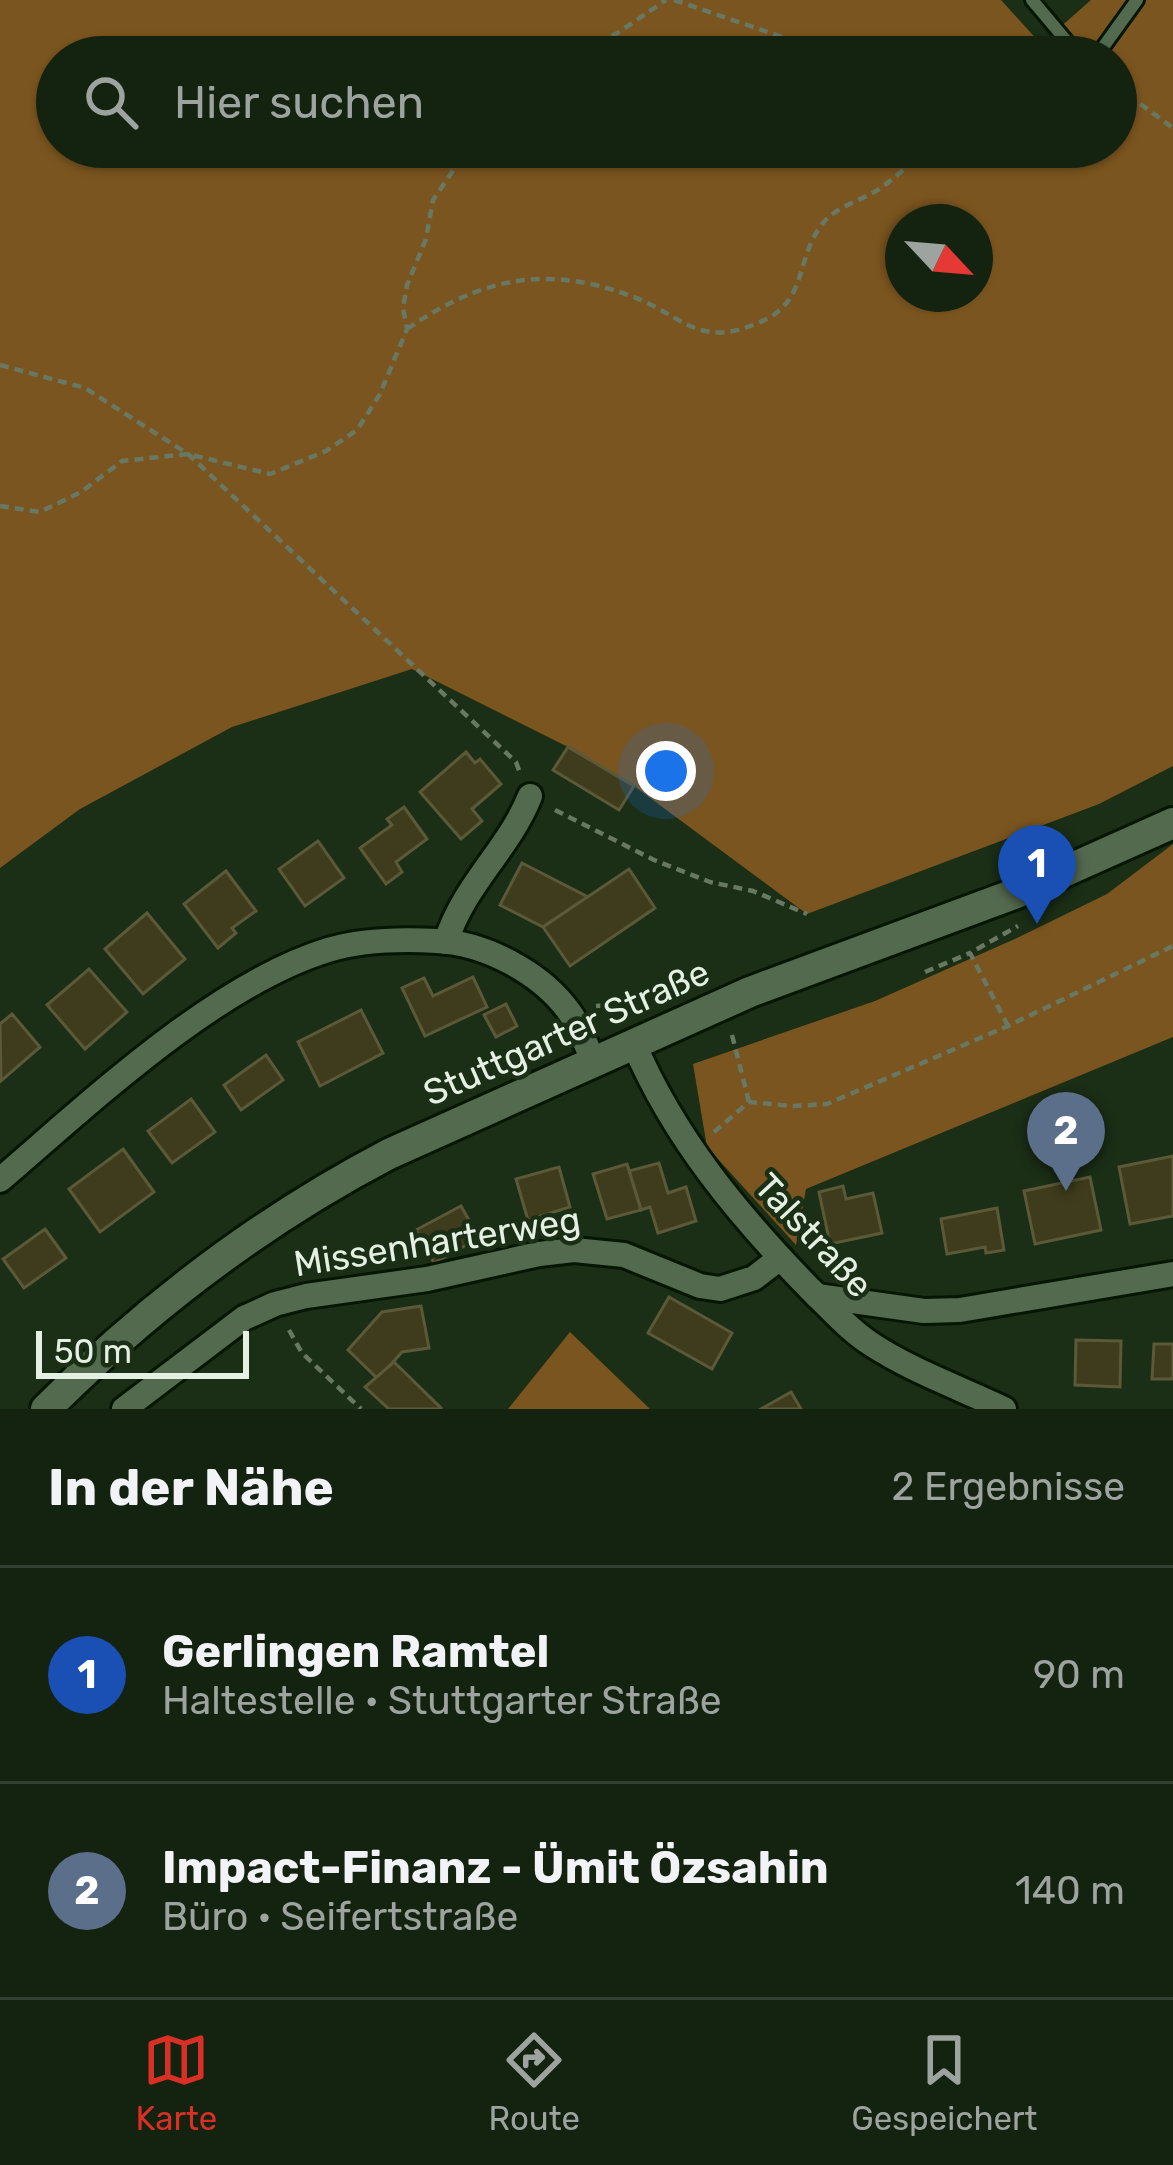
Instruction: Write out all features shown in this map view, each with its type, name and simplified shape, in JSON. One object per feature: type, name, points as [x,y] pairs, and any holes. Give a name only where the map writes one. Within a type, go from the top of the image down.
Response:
[{"type":"main road","name":"Stuttgarter Straße","points":[[46,1409],[149,1313],[290,1210],[389,1154],[750,992],[1014,894],[1173,823]]},
{"type":"street","points":[[446,942],[461,902],[520,821],[530,796]]},
{"type":"street","points":[[0,1180],[169,1040],[273,975],[325,951],[355,944],[446,942],[514,966],[553,993],[572,1016],[594,1062]]},
{"type":"street","name":"Talstraße","points":[[634,1044],[657,1099],[692,1153],[817,1296],[872,1345],[1004,1409]]},
{"type":"street","name":"Missenharterweg","points":[[124,1409],[244,1318],[274,1304],[574,1250],[625,1255],[700,1286],[720,1289],[754,1278],[780,1258]]},
{"type":"street","points":[[817,1296],[924,1311],[960,1310],[1173,1274]]},
{"type":"lane","points":[[1032,0],[1062,36]]},
{"type":"lane","points":[[1111,36],[1137,0]]},
{"type":"path","points":[[611,36],[670,0],[778,36]]},
{"type":"path","points":[[1137,101],[1173,128]]},
{"type":"path","points":[[0,506],[40,512],[81,492],[122,461],[188,454],[270,473],[326,451],[357,430],[380,394],[407,329],[407,285],[434,200],[455,168]]},
{"type":"path","points":[[407,329],[432,312],[513,280],[569,277],[636,297],[694,331],[713,334],[762,322],[787,304],[822,224],[905,168]]},
{"type":"path","points":[[0,365],[86,388],[188,454],[516,762],[530,796],[654,860],[807,914]]},
{"type":"path","points":[[925,972],[1024,922]]},
{"type":"path","points":[[692,1153],[748,1102],[827,1104],[1009,1026],[1173,946]]},
{"type":"path","points":[[970,953],[1009,1026]]},
{"type":"path","points":[[572,1016],[592,1005],[616,1004],[699,967],[705,980]]},
{"type":"path","points":[[732,1034],[748,1102]]},
{"type":"path","points":[[274,1304],[302,1353],[361,1409]]},
{"type":"shaded area","points":[[0,0],[1001,0],[1034,36],[36,36],[36,168],[1137,168],[1137,36],[1050,36],[1091,0],[1173,0],[1173,766],[1099,804],[807,914],[634,786],[568,747],[412,669],[232,727],[80,809],[0,868]]},
{"type":"shaded area","points":[[1173,844],[1173,1037],[806,1189],[796,1245],[707,1147],[693,1064],[875,1001],[1017,938],[1107,894]]},
{"type":"shaded area","points":[[570,1332],[650,1409],[508,1409]]},
{"type":"building","points":[[568,747],[634,786],[619,810],[553,770]]},
{"type":"building","points":[[466,752],[475,763],[480,759],[501,784],[472,809],[482,821],[461,839],[420,792]]},
{"type":"building","points":[[404,807],[427,839],[396,862],[402,872],[386,884],[360,848],[392,825],[387,819]]},
{"type":"building","points":[[318,841],[344,878],[305,906],[279,869]]},
{"type":"building","points":[[522,863],[588,897],[543,927],[500,905]]},
{"type":"building","points":[[629,869],[655,908],[570,966],[543,927]]},
{"type":"building","points":[[226,871],[256,911],[232,928],[236,933],[218,948],[184,904]]},
{"type":"building","points":[[147,913],[185,959],[143,994],[105,949]]},
{"type":"building","points":[[89,969],[127,1012],[85,1049],[47,1005]]},
{"type":"building","points":[[473,977],[487,1007],[425,1036],[402,988],[424,978],[433,996]]},
{"type":"building","points":[[506,1004],[517,1026],[496,1037],[484,1015]]},
{"type":"building","points":[[361,1010],[383,1053],[320,1086],[298,1042]]},
{"type":"building","points":[[12,1014],[40,1047],[1,1081],[0,1024]]},
{"type":"building","points":[[266,1055],[283,1080],[241,1110],[224,1085]]},
{"type":"building","points":[[191,1099],[215,1132],[172,1163],[148,1131]]},
{"type":"building","points":[[123,1149],[154,1192],[100,1232],[69,1189]]},
{"type":"building","points":[[1173,1156],[1173,1216],[1130,1224],[1119,1167]]},
{"type":"building","points":[[659,1163],[668,1193],[686,1187],[696,1221],[658,1233],[650,1207],[641,1210],[629,1171]]},
{"type":"building","points":[[627,1164],[641,1210],[607,1219],[593,1174]]},
{"type":"building","points":[[559,1167],[570,1207],[528,1220],[516,1179]]},
{"type":"building","points":[[1090,1177],[1101,1230],[1035,1244],[1024,1191]]},
{"type":"building","points":[[843,1186],[846,1199],[873,1193],[882,1233],[830,1244],[819,1192]]},
{"type":"building","points":[[461,1206],[479,1238],[434,1263],[416,1230]]},
{"type":"building","points":[[997,1208],[1004,1250],[986,1253],[985,1247],[947,1254],[941,1219]]},
{"type":"building","points":[[45,1229],[66,1258],[24,1288],[3,1259]]},
{"type":"building","points":[[669,1297],[732,1333],[712,1369],[648,1333]]},
{"type":"building","points":[[421,1306],[429,1348],[402,1352],[378,1379],[348,1350],[382,1312]]},
{"type":"building","points":[[1076,1340],[1121,1341],[1120,1387],[1075,1385]]},
{"type":"building","points":[[1154,1344],[1173,1344],[1173,1379],[1152,1379]]},
{"type":"building","points":[[394,1362],[441,1409],[389,1409],[365,1387]]},
{"type":"building","points":[[791,1392],[801,1409],[761,1409]]},
{"type":"place","name":"Gerlingen Ramtel","points":[[1037,924]]},
{"type":"place","name":"Impact-Finanz - Ümit Özsahin","points":[[1066,1191]]}]
